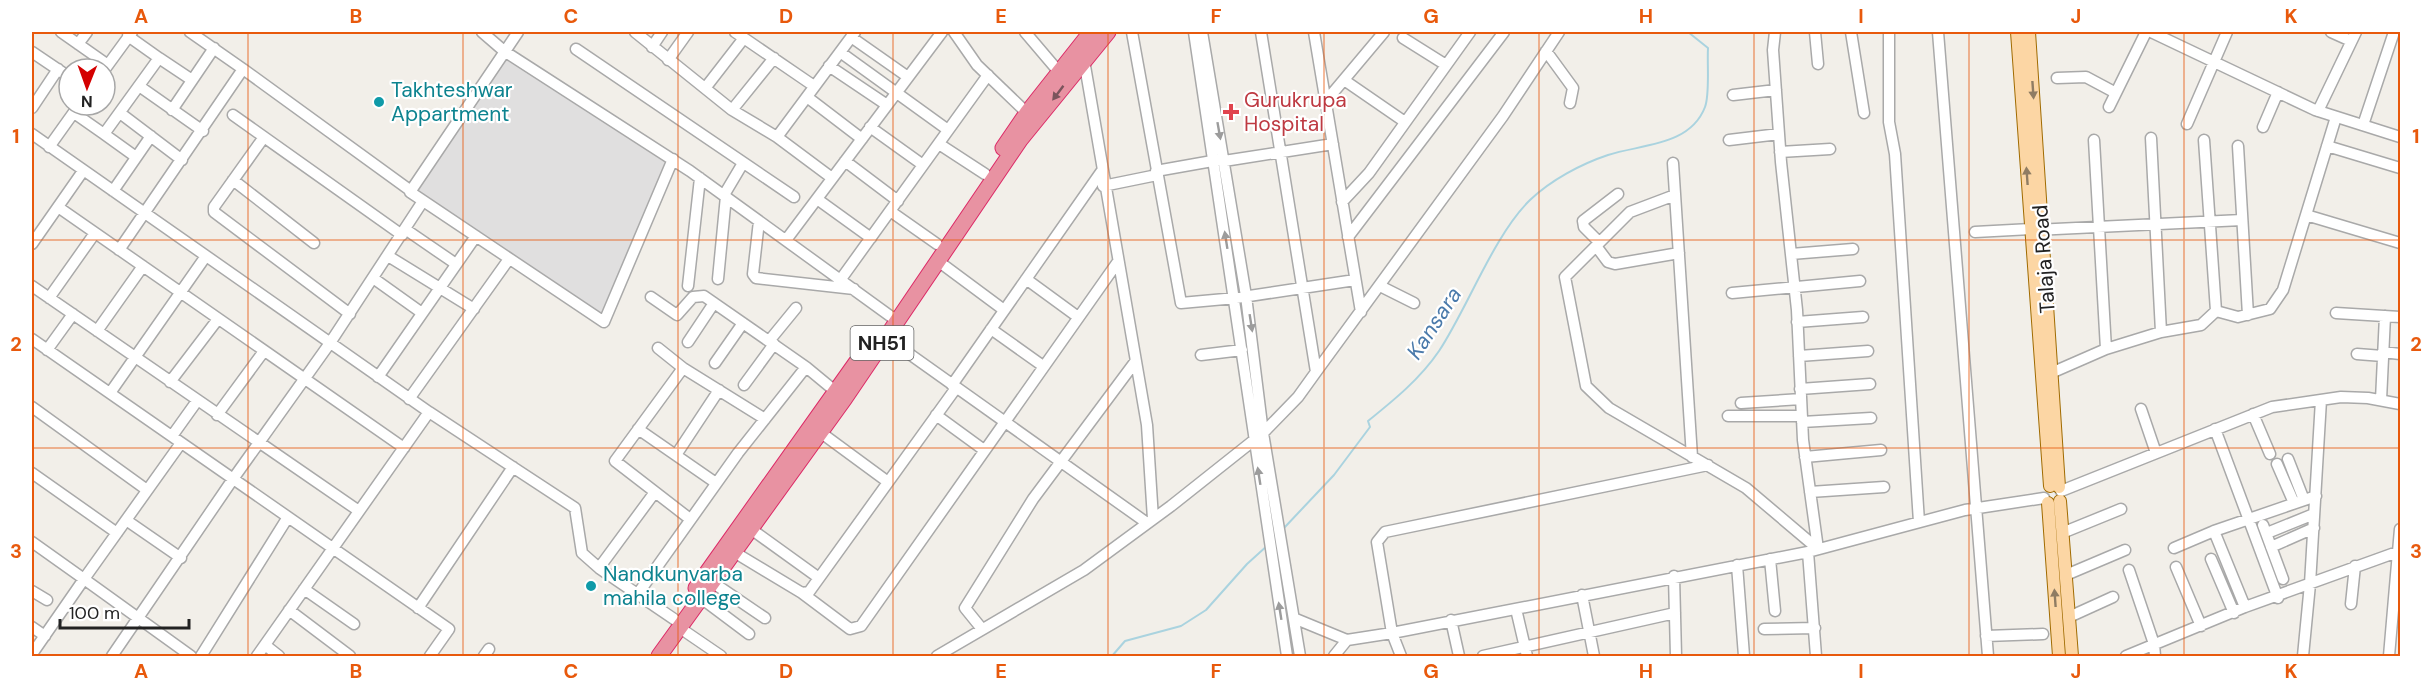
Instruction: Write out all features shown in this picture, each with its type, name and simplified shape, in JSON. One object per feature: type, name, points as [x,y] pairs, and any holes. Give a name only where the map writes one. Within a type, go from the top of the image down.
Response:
[{"type":"highway","name":"NH51","points":[[648,657],[701,598],[820,432],[937,244],[1027,113],[1091,32]]},
{"type":"highway","name":"NH51","points":[[893,318],[938,261],[1020,140],[1108,32]]},
{"type":"highway","name":"NH51","points":[[659,657],[677,623],[836,391],[882,334]]},
{"type":"main road","name":"Talaja Road","points":[[2017,32],[2035,230],[2054,494],[2062,533],[2072,657]]},
{"type":"main road","name":"Talaja Road","points":[[2030,32],[2035,230],[2051,373],[2059,657]]},
{"type":"street","points":[[61,32],[94,57]]},
{"type":"street","points":[[78,44],[87,32]]},
{"type":"street","points":[[190,32],[423,201],[604,322],[673,159]]},
{"type":"street","points":[[482,32],[504,51],[673,159],[893,318]]},
{"type":"street","points":[[411,191],[518,32]]},
{"type":"street","points":[[635,32],[732,110],[777,137],[832,178]]},
{"type":"street","points":[[652,47],[662,32]]},
{"type":"street","points":[[668,60],[688,32]]},
{"type":"street","points":[[786,240],[942,32]]},
{"type":"street","points":[[954,32],[977,65],[1027,113]]},
{"type":"street","points":[[1025,32],[1059,72]]},
{"type":"street","points":[[1132,32],[1178,300],[1184,304],[1355,280]]},
{"type":"street","points":[[1194,32],[1220,160]]},
{"type":"street","points":[[1202,32],[1241,297],[1258,435]]},
{"type":"street","points":[[1261,32],[1316,372]]},
{"type":"street","points":[[1314,32],[1361,312]]},
{"type":"street","points":[[1326,101],[1384,32]]},
{"type":"street","points":[[1348,237],[1504,32]]},
{"type":"street","points":[[937,657],[1084,570],[1258,435],[1298,398],[1380,286],[1558,32]]},
{"type":"street","points":[[1775,32],[1780,152],[1794,287],[1802,419],[1810,492],[1816,657]]},
{"type":"street","points":[[1815,32],[1818,64]]},
{"type":"street","points":[[1851,32],[1864,113]]},
{"type":"street","points":[[1889,32],[1889,130],[1895,154],[1919,522]]},
{"type":"street","points":[[1938,32],[1988,657]]},
{"type":"street","points":[[2109,106],[2146,32]]},
{"type":"street","points":[[2151,32],[2318,111],[2400,137]]},
{"type":"street","points":[[2187,124],[2227,32]]},
{"type":"street","points":[[2318,111],[2354,36],[2331,32]]},
{"type":"street","points":[[2363,125],[2394,32]]},
{"type":"street","points":[[1342,202],[1369,172],[1446,65],[1465,33]]},
{"type":"street","points":[[113,57],[130,34],[159,58],[192,80]]},
{"type":"street","points":[[706,87],[740,34],[814,86]]},
{"type":"street","points":[[777,137],[853,34],[908,76]]},
{"type":"street","points":[[1403,38],[1446,65]]},
{"type":"street","points":[[172,110],[214,48]]},
{"type":"street","points":[[576,49],[794,197]]},
{"type":"street","points":[[1546,51],[1573,88],[1570,104]]},
{"type":"street","points":[[32,52],[57,68]]},
{"type":"street","points":[[840,52],[948,130]]},
{"type":"street","points":[[104,134],[159,58]]},
{"type":"street","points":[[732,110],[774,58]]},
{"type":"street","points":[[1084,60],[1103,186],[1147,425],[1150,521]]},
{"type":"street","points":[[829,66],[886,105]]},
{"type":"street","points":[[119,249],[203,131],[243,69]]},
{"type":"street","points":[[32,108],[57,70]]},
{"type":"street","points":[[841,279],[988,75]]},
{"type":"street","points":[[2057,78],[2086,77],[2116,93]]},
{"type":"street","points":[[1344,80],[1405,122]]},
{"type":"street","points":[[32,86],[42,93]]},
{"type":"street","points":[[139,86],[203,131]]},
{"type":"street","points":[[1732,95],[1776,90]]},
{"type":"street","points":[[2263,127],[2278,92]]},
{"type":"street","points":[[807,97],[862,139]]},
{"type":"street","points":[[120,113],[182,160]]},
{"type":"street","points":[[233,115],[404,232],[456,264]]},
{"type":"street","points":[[49,147],[70,117]]},
{"type":"street","points":[[85,117],[136,157]]},
{"type":"street","points":[[2216,311],[2238,318],[2270,309],[2283,290],[2336,117]]},
{"type":"street","points":[[870,127],[923,165]]},
{"type":"street","points":[[32,134],[378,377],[575,508],[581,550],[599,568],[721,657]]},
{"type":"street","points":[[1730,140],[1779,134]]},
{"type":"street","points":[[113,191],[151,136]]},
{"type":"street","points":[[264,137],[214,207],[216,215],[350,314]]},
{"type":"street","points":[[2151,138],[2161,332]]},
{"type":"street","points":[[2094,140],[2101,227],[2106,349]]},
{"type":"street","points":[[2205,140],[2216,311]]},
{"type":"street","points":[[939,144],[985,174]]},
{"type":"street","points":[[1103,186],[1220,160],[1333,144]]},
{"type":"street","points":[[2238,146],[2248,315]]},
{"type":"street","points":[[2327,146],[2400,168]]},
{"type":"street","points":[[1780,152],[1830,149]]},
{"type":"street","points":[[845,161],[898,201]]},
{"type":"street","points":[[718,279],[725,196],[743,163]]},
{"type":"street","points":[[1673,163],[1692,457]]},
{"type":"street","points":[[32,244],[83,171]]},
{"type":"street","points":[[802,593],[809,592],[936,415],[991,329],[1101,172]]},
{"type":"street","points":[[688,286],[700,178]]},
{"type":"street","points":[[233,180],[314,243]]},
{"type":"street","points":[[1618,194],[1583,221],[1584,227],[1611,264],[1678,253]]},
{"type":"street","points":[[1675,195],[1630,212],[1565,277],[1586,386],[1609,408],[1746,488],[1813,550]]},
{"type":"street","points":[[817,199],[871,238]]},
{"type":"street","points":[[112,657],[141,618],[233,479],[350,314],[423,201]]},
{"type":"street","points":[[58,207],[404,448]]},
{"type":"street","points":[[890,212],[937,244]]},
{"type":"street","points":[[2306,215],[2400,243]]},
{"type":"street","points":[[1975,232],[2242,220]]},
{"type":"street","points":[[759,221],[753,274],[756,278],[854,289]]},
{"type":"street","points":[[49,298],[95,233]]},
{"type":"street","points":[[378,377],[476,236]]},
{"type":"street","points":[[1791,254],[1852,249]]},
{"type":"street","points":[[110,393],[206,256]]},
{"type":"street","points":[[388,256],[474,309]]},
{"type":"street","points":[[410,399],[509,259]]},
{"type":"street","points":[[938,261],[1004,310]]},
{"type":"street","points":[[734,552],[802,593],[850,629],[861,626],[1117,263]]},
{"type":"street","points":[[97,331],[143,266]]},
{"type":"street","points":[[373,278],[422,313]]},
{"type":"street","points":[[1026,279],[1078,317]]},
{"type":"street","points":[[1732,293],[1860,281]]},
{"type":"street","points":[[32,286],[258,444],[359,511]]},
{"type":"street","points":[[1380,286],[1414,303]]},
{"type":"street","points":[[651,297],[677,315],[696,296],[704,296],[806,367],[836,391]]},
{"type":"street","points":[[1241,297],[1242,350],[1270,509],[1285,562],[1296,619],[1300,657]]},
{"type":"street","points":[[688,342],[714,303]]},
{"type":"street","points":[[744,385],[796,308]]},
{"type":"street","points":[[2051,373],[2106,349],[2161,332],[2201,325],[2216,311]]},
{"type":"street","points":[[47,350],[73,314]]},
{"type":"street","points":[[2336,314],[2400,317]]},
{"type":"street","points":[[2381,400],[2385,316]]},
{"type":"street","points":[[1797,322],[1863,317]]},
{"type":"street","points":[[170,382],[218,319]]},
{"type":"street","points":[[715,363],[743,323]]},
{"type":"street","points":[[991,329],[1043,366]]},
{"type":"street","points":[[882,334],[1059,462],[1150,521]]},
{"type":"street","points":[[32,339],[449,629],[430,657]]},
{"type":"street","points":[[658,348],[683,368],[765,419]]},
{"type":"street","points":[[1201,355],[1242,350]]},
{"type":"street","points":[[217,415],[264,351]]},
{"type":"street","points":[[1799,356],[1868,351]]},
{"type":"street","points":[[2357,354],[2400,354]]},
{"type":"street","points":[[982,629],[965,608],[1033,499],[1135,362]]},
{"type":"street","points":[[637,595],[716,483],[806,367]]},
{"type":"street","points":[[683,368],[615,460],[690,519]]},
{"type":"street","points":[[1741,403],[1870,384]]},
{"type":"street","points":[[676,455],[719,390]]},
{"type":"street","points":[[1296,619],[1347,640],[1516,609],[1813,550],[1977,508],[2054,494],[2272,407],[2341,398],[2381,400],[2400,404]]},
{"type":"street","points":[[2303,657],[2314,528],[2321,400]]},
{"type":"street","points":[[32,654],[147,490],[197,401]]},
{"type":"street","points":[[32,407],[147,490]]},
{"type":"street","points":[[2141,409],[2156,453]]},
{"type":"street","points":[[256,657],[429,412]]},
{"type":"street","points":[[2253,414],[2270,454]]},
{"type":"street","points":[[936,415],[984,450]]},
{"type":"street","points":[[1728,416],[1802,419],[1871,418]]},
{"type":"street","points":[[638,429],[716,483]]},
{"type":"street","points":[[2215,429],[2278,598]]},
{"type":"street","points":[[820,432],[888,482]]},
{"type":"street","points":[[1805,457],[1881,450]]},
{"type":"street","points":[[2288,459],[2299,501]]},
{"type":"street","points":[[2277,464],[2299,501]]},
{"type":"street","points":[[1401,657],[1392,633],[1377,542],[1385,532],[1708,465]]},
{"type":"street","points":[[418,608],[513,467]]},
{"type":"street","points":[[32,473],[117,533]]},
{"type":"street","points":[[1810,492],[1884,487]]},
{"type":"street","points":[[599,568],[654,492]]},
{"type":"street","points":[[2174,548],[2214,531],[2316,496]]},
{"type":"street","points":[[1270,509],[1272,565],[1287,657]]},
{"type":"street","points":[[2062,533],[2121,509]]},
{"type":"street","points":[[2283,579],[2265,529],[2314,514]]},
{"type":"street","points":[[201,657],[288,517]]},
{"type":"street","points":[[126,520],[181,558]]},
{"type":"street","points":[[2271,547],[2314,528]]},
{"type":"street","points":[[751,529],[819,578]]},
{"type":"street","points":[[2389,657],[2400,552],[2400,529]]},
{"type":"street","points":[[2214,531],[2245,607]]},
{"type":"street","points":[[32,542],[141,618],[190,657]]},
{"type":"street","points":[[2066,575],[2125,550]]},
{"type":"street","points":[[2126,657],[2245,607],[2278,598],[2355,566],[2400,552]]},
{"type":"street","points":[[1770,559],[1774,611]]},
{"type":"street","points":[[2211,559],[2234,613]]},
{"type":"street","points":[[1737,565],[1744,657]]},
{"type":"street","points":[[2351,604],[2355,566]]},
{"type":"street","points":[[2176,567],[2201,626]]},
{"type":"street","points":[[2129,570],[2154,644],[2155,657]]},
{"type":"street","points":[[1674,576],[1676,657]]},
{"type":"street","points":[[712,582],[765,618]]},
{"type":"street","points":[[304,589],[354,624]]},
{"type":"street","points":[[32,591],[46,600]]},
{"type":"street","points":[[1582,596],[1594,657]]},
{"type":"street","points":[[2069,617],[2113,597]]},
{"type":"street","points":[[701,598],[749,634]]},
{"type":"street","points":[[1516,609],[1526,652]]},
{"type":"street","points":[[289,610],[350,657]]},
{"type":"street","points":[[1483,657],[1526,652],[1590,633],[1675,613]]},
{"type":"street","points":[[1451,620],[1459,657]]},
{"type":"street","points":[[32,627],[45,636]]},
{"type":"street","points":[[1764,629],[1815,628]]},
{"type":"street","points":[[1986,636],[2043,634]]},
{"type":"street","points":[[1334,657],[1347,640]]},
{"type":"street","points":[[265,645],[279,657]]},
{"type":"shaded area","points":[[504,51],[673,159],[604,322],[411,191]]},
{"type":"waterway","name":"Kansara","points":[[1284,528],[1334,475],[1370,427],[1368,421],[1406,389],[1432,361],[1450,333],[1505,232],[1530,200],[1557,179],[1587,163],[1608,155],[1664,142],[1688,129],[1698,120],[1707,101],[1708,48],[1688,32]]},
{"type":"waterway","name":"Kansara","points":[[1112,656],[1125,641],[1181,626],[1206,610],[1247,564],[1268,545]]},
{"type":"place","name":"Takhteshwar Appartment","points":[[379,102]]},
{"type":"place","name":"Gurukrupa Hospital","points":[[1231,112]]},
{"type":"place","name":"Nandkunvarba mahila college","points":[[591,586]]}]
